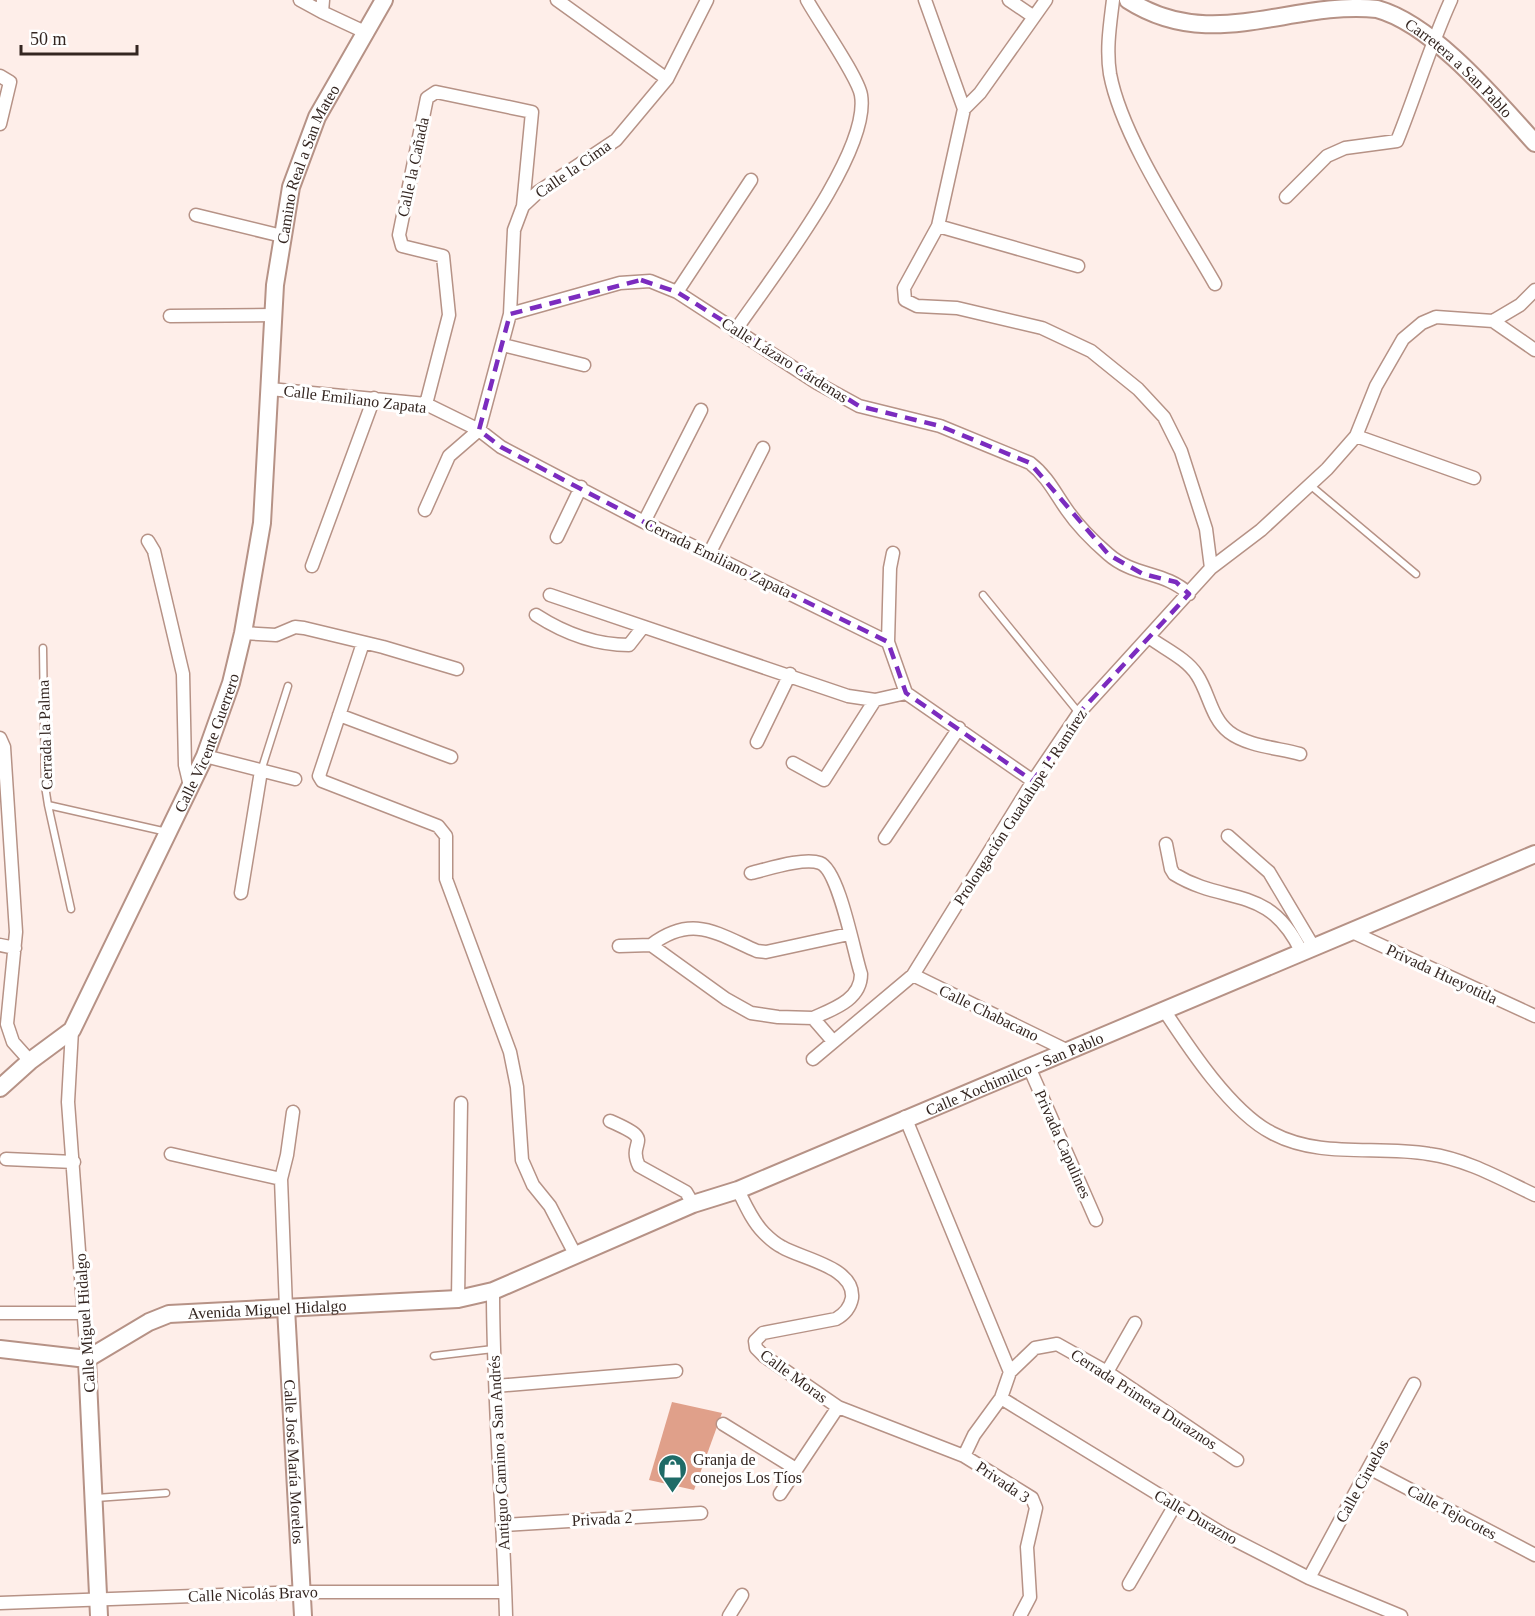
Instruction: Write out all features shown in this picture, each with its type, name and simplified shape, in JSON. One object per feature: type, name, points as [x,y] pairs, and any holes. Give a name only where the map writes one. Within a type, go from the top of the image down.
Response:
[{"type":"main road","name":"Camino Real a San Mateo","points":[[271,343],[282,236],[291,187],[317,117],[384,0]]},
{"type":"main road","name":"Carretera a San Pablo","points":[[1128,0],[1144,10],[1173,20],[1204,22],[1290,7],[1353,4],[1378,9],[1407,23],[1432,41],[1481,84],[1535,143]]},
{"type":"main road","name":"Calle Vicente Guerrero","points":[[0,1088],[30,1061],[72,1030],[170,833],[205,756],[231,683],[243,633],[262,523],[271,343]]},
{"type":"main road","name":"Calle Xochimilco - San Pablo","points":[[493,1291],[693,1204],[738,1190],[905,1117],[1535,854]]},
{"type":"main road","name":"Avenida Miguel Hidalgo","points":[[87,1359],[149,1322],[169,1314],[458,1299],[493,1291]]},
{"type":"main road","name":"Calle José María Morelos","points":[[286,1308],[303,1616]]},
{"type":"main road","points":[[0,1349],[87,1359]]},
{"type":"main road","name":"Calle Miguel Hidalgo","points":[[87,1359],[96,1498],[99,1616]]},
{"type":"street","points":[[300,0],[323,6],[367,33]]},
{"type":"street","points":[[557,0],[667,80]]},
{"type":"street","name":"Calle la Cima","points":[[479,430],[510,314],[514,230],[523,206],[538,192],[616,140],[667,80],[707,0]]},
{"type":"street","points":[[735,331],[829,190],[853,141],[861,115],[861,95],[858,87],[807,0]]},
{"type":"street","points":[[925,0],[964,109],[938,226],[904,288],[905,300],[917,306],[957,308],[1042,328],[1091,351],[1138,389],[1164,417],[1181,451],[1206,529],[1211,568]]},
{"type":"street","points":[[1010,0],[1034,17]]},
{"type":"street","points":[[964,109],[980,93],[1046,0]]},
{"type":"street","points":[[1113,0],[1108,43],[1110,73],[1119,106],[1215,284]]},
{"type":"street","points":[[1286,197],[1327,156],[1346,148],[1397,141],[1419,84],[1432,41],[1451,0]]},
{"type":"street","points":[[0,76],[10,82],[11,88],[0,124]]},
{"type":"street","name":"Calle la Cañada","points":[[426,404],[449,315],[445,267],[442,256],[402,246],[399,235],[427,98],[436,92],[532,112],[523,206]]},
{"type":"street","points":[[677,292],[751,180]]},
{"type":"street","points":[[196,215],[282,236]]},
{"type":"street","points":[[938,226],[1078,266]]},
{"type":"street","name":"Calle Lázaro Cárdenas","points":[[510,314],[620,283],[641,280],[677,292],[817,383],[859,406],[940,426],[1030,463],[1042,472],[1085,532],[1109,555],[1124,566],[1143,574],[1176,582],[1189,594]]},
{"type":"street","points":[[1535,290],[1520,305],[1493,321],[1535,350]]},
{"type":"street","points":[[170,316],[273,315]]},
{"type":"street","name":"Prolongación Guadalupe I. Ramírez","points":[[813,1059],[832,1040],[913,975],[1033,781],[1078,713],[1126,660],[1150,638],[1211,568],[1261,530],[1310,485],[1356,436],[1376,386],[1403,339],[1422,323],[1436,317],[1493,321]]},
{"type":"street","points":[[503,345],[584,365]]},
{"type":"street","name":"Calle Emiliano Zapata","points":[[270,389],[426,404],[479,430],[501,447]]},
{"type":"street","points":[[312,566],[374,398]]},
{"type":"street","points":[[644,522],[701,410]]},
{"type":"street","points":[[425,510],[449,456],[479,430]]},
{"type":"street","points":[[1356,436],[1474,478]]},
{"type":"street","name":"Cerrada Emiliano Zapata","points":[[501,447],[644,522],[888,642]]},
{"type":"street","points":[[709,554],[763,448]]},
{"type":"street","points":[[557,537],[581,487]]},
{"type":"street","points":[[148,541],[154,551],[183,674],[185,765],[190,786]]},
{"type":"street","points":[[893,553],[890,568],[888,642],[906,693],[1033,781]]},
{"type":"street","points":[[550,595],[848,696],[874,700],[906,693]]},
{"type":"street","points":[[536,615],[563,632],[613,645],[629,645],[643,627]]},
{"type":"street","points":[[243,633],[276,635],[295,627],[457,669]]},
{"type":"street","points":[[1150,638],[1188,665],[1197,675],[1214,713],[1228,732],[1249,741],[1300,754]]},
{"type":"street","points":[[363,643],[319,776],[322,781],[438,825],[446,836],[446,879],[510,1052],[517,1087],[522,1160],[533,1185],[550,1206],[576,1256]]},
{"type":"street","points":[[757,742],[790,675]]},
{"type":"street","points":[[793,763],[824,780],[874,700]]},
{"type":"street","points":[[339,715],[451,757]]},
{"type":"street","points":[[885,838],[959,728]]},
{"type":"street","points":[[0,738],[4,747],[15,948],[7,1024],[13,1042],[30,1061]]},
{"type":"street","points":[[205,756],[295,779]]},
{"type":"street","points":[[241,893],[261,771]]},
{"type":"street","points":[[1228,836],[1269,872],[1307,949]]},
{"type":"street","points":[[1166,843],[1174,874],[1271,910],[1286,923],[1307,949]]},
{"type":"street","points":[[651,945],[726,999],[751,1012],[778,1017],[813,1018],[839,1006],[856,994],[861,985],[861,974],[829,868],[820,863],[807,861],[751,873]]},
{"type":"street","points":[[619,946],[651,945],[663,936],[699,927],[757,951],[766,952],[849,934]]},
{"type":"street","name":"Privada Hueyotitla","points":[[1350,931],[1535,1016]]},
{"type":"street","points":[[0,945],[15,948]]},
{"type":"street","name":"Calle Chabacano","points":[[913,975],[1066,1050]]},
{"type":"street","points":[[1164,1010],[1223,1091],[1272,1134],[1322,1150],[1388,1149],[1431,1154],[1476,1168],[1535,1195]]},
{"type":"street","points":[[813,1018],[832,1040]]},
{"type":"street","name":"Calle Miguel Hidalgo","points":[[72,1030],[68,1102],[87,1359]]},
{"type":"street","name":"Privada Capulines","points":[[1029,1067],[1096,1220]]},
{"type":"street","points":[[458,1299],[462,1103]]},
{"type":"street","points":[[286,1308],[281,1179],[293,1112]]},
{"type":"street","points":[[905,1117],[1010,1372],[1001,1398],[974,1435],[964,1456]]},
{"type":"street","points":[[610,1121],[638,1136],[639,1142],[635,1158],[639,1166],[686,1192],[693,1204]]},
{"type":"street","points":[[171,1154],[281,1179]]},
{"type":"street","points":[[6,1159],[74,1162]]},
{"type":"street","name":"Calle Moras","points":[[738,1190],[763,1232],[781,1247],[832,1270],[848,1281],[852,1291],[851,1302],[845,1314],[836,1319],[763,1333],[755,1341],[756,1348],[764,1356],[838,1407],[964,1456]]},
{"type":"street","name":"Antiguo Camino a San Andrés","points":[[493,1291],[493,1349],[504,1525],[506,1616]]},
{"type":"street","points":[[0,1313],[84,1313]]},
{"type":"street","points":[[1107,1372],[1135,1323]]},
{"type":"street","name":"Cerrada Primera Duraznos","points":[[1010,1372],[1035,1348],[1057,1344],[1107,1372],[1237,1460]]},
{"type":"street","points":[[496,1386],[676,1371]]},
{"type":"street","name":"Calle Ciruelos","points":[[1309,1578],[1414,1384]]},
{"type":"street","name":"Calle Durazno","points":[[1001,1398],[1223,1534],[1309,1578],[1401,1616]]},
{"type":"street","points":[[780,1494],[838,1407]]},
{"type":"street","points":[[723,1424],[796,1470]]},
{"type":"street","name":"Privada 3","points":[[964,1456],[1032,1498],[1036,1508],[1027,1547],[1029,1598],[1020,1616]]},
{"type":"street","name":"Calle Tejocotes","points":[[1369,1468],[1535,1555]]},
{"type":"street","points":[[1129,1584],[1175,1505]]},
{"type":"street","name":"Privada 2","points":[[504,1525],[701,1513]]},
{"type":"street","name":"Calle Nicolás Bravo","points":[[0,1603],[303,1592],[505,1592]]},
{"type":"street","points":[[729,1616],[742,1595]]},
{"type":"lane","points":[[1310,485],[1416,574]]},
{"type":"lane","points":[[983,595],[1078,713]]},
{"type":"lane","name":"Cerrada la Palma","points":[[43,648],[45,786],[48,805],[170,833]]},
{"type":"lane","points":[[261,771],[288,686]]},
{"type":"lane","points":[[48,805],[71,909]]},
{"type":"lane","points":[[434,1356],[493,1349]]},
{"type":"lane","points":[[96,1498],[166,1493]]},
{"type":"highlighted area","points":[[641,280],[677,292],[859,406],[940,426],[1030,463],[1109,555],[1143,574],[1176,582],[1189,594],[1079,713],[1033,781],[906,693],[888,642],[644,522],[501,447],[479,430],[510,314]]},
{"type":"shaded area","points":[[672,1402],[722,1413],[694,1490],[649,1480]]},
{"type":"place","name":"Granja de conejos Los Tíos","points":[[672,1494]]}]
